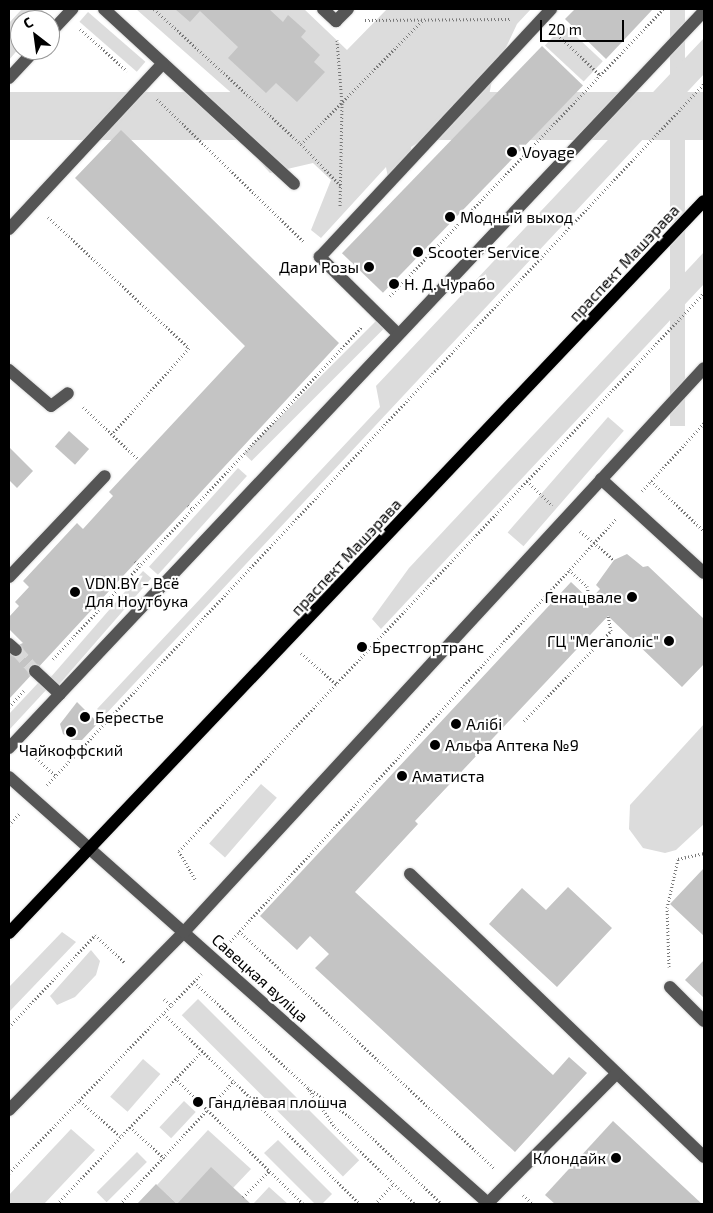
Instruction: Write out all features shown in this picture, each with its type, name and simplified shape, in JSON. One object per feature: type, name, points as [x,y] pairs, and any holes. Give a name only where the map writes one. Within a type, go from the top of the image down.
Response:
[{"type":"main road","name":"праспект Машэрава","points":[[9,933],[704,201]]},
{"type":"street","points":[[104,9],[294,184]]},
{"type":"street","points":[[323,9],[336,21],[348,9]]},
{"type":"street","points":[[398,334],[320,257],[551,9]]},
{"type":"street","points":[[9,748],[704,11]]},
{"type":"street","points":[[60,22],[69,12]]},
{"type":"street","points":[[9,78],[26,60]]},
{"type":"street","points":[[9,229],[163,63]]},
{"type":"street","points":[[9,1110],[184,932],[704,368]]},
{"type":"street","points":[[9,370],[51,406],[68,394]]},
{"type":"street","points":[[9,577],[105,476]]},
{"type":"street","points":[[601,479],[704,573]]},
{"type":"street","points":[[37,672],[60,694]]},
{"type":"street","name":"Савецкая вуліца","points":[[9,777],[488,1204]]},
{"type":"street","points":[[410,874],[704,1157]]},
{"type":"street","points":[[670,987],[704,1021]]},
{"type":"street","points":[[488,1204],[616,1074]]},
{"type":"path","points":[[154,9],[301,144],[340,185]]},
{"type":"path","points":[[9,708],[37,672],[140,566],[375,312],[663,9]]},
{"type":"path","points":[[69,12],[320,257]]},
{"type":"path","points":[[339,236],[342,104],[336,21],[541,19],[600,75]]},
{"type":"path","points":[[301,144],[424,20]]},
{"type":"path","points":[[47,785],[704,84]]},
{"type":"path","points":[[33,203],[189,348],[113,433]]},
{"type":"path","points":[[195,880],[178,851],[704,294]]},
{"type":"path","points":[[68,394],[113,433],[139,460]]},
{"type":"path","points":[[228,944],[704,423]]},
{"type":"path","points":[[651,481],[704,531]]},
{"type":"path","points":[[188,505],[193,509]]},
{"type":"path","points":[[594,543],[614,560]]},
{"type":"path","points":[[135,562],[140,566]]},
{"type":"path","points":[[569,570],[587,586],[590,600]]},
{"type":"path","points":[[524,721],[611,632],[608,616]]},
{"type":"path","points":[[287,642],[336,684]]},
{"type":"path","points":[[30,753],[56,776]]},
{"type":"path","points":[[9,825],[19,814]]},
{"type":"path","points":[[670,987],[667,908],[678,859],[704,853]]},
{"type":"path","points":[[239,931],[533,1204]]},
{"type":"path","points":[[9,1028],[95,935],[130,967]]},
{"type":"path","points":[[9,1173],[194,982],[308,1088],[350,1117],[442,1204]]},
{"type":"path","points":[[164,999],[172,1006]]},
{"type":"path","points":[[164,1014],[360,1204]]},
{"type":"path","points":[[57,1204],[202,1051]]},
{"type":"path","points":[[176,1078],[303,1204]]},
{"type":"path","points":[[120,1204],[234,1081]]},
{"type":"path","points":[[308,1088],[335,1127],[415,1204]]},
{"type":"path","points":[[80,1101],[120,1136]]},
{"type":"path","points":[[130,1127],[164,1158]]},
{"type":"path","points":[[243,1197],[269,1171]]},
{"type":"path","points":[[375,1204],[393,1184]]},
{"type":"shaded area","points":[[41,9],[42,10],[21,10]]},
{"type":"shaded area","points":[[136,9],[304,9],[347,50],[387,9],[531,9],[517,24],[493,75],[488,101],[411,147],[411,165],[388,178],[386,167],[321,238],[311,230],[331,180],[313,163],[270,173],[230,127],[244,104]]},
{"type":"shaded area","points":[[670,9],[685,9],[685,426],[670,426]]},
{"type":"shaded area","points":[[88,12],[145,62],[137,72],[79,22]]},
{"type":"shaded area","points":[[10,22],[9,60],[9,23]]},
{"type":"shaded area","points":[[564,25],[603,61],[584,82],[545,45]]},
{"type":"shaded area","points":[[704,38],[704,74],[104,716],[97,709],[380,407],[376,386]]},
{"type":"shaded area","points":[[9,92],[704,92],[704,140],[9,140]]},
{"type":"shaded area","points":[[704,252],[704,284],[381,629],[372,619],[409,568]]},
{"type":"shaded area","points":[[376,321],[384,329],[252,461],[244,453]]},
{"type":"shaded area","points":[[608,417],[624,431],[523,546],[508,532]]},
{"type":"shaded area","points":[[238,468],[247,476],[158,575],[149,567]]},
{"type":"shaded area","points":[[143,571],[151,578],[57,686],[49,679]]},
{"type":"shaded area","points":[[39,682],[47,689],[10,729],[9,714]]},
{"type":"shaded area","points":[[704,724],[704,824],[676,850],[665,853],[643,848],[629,829],[630,805]]},
{"type":"shaded area","points":[[261,784],[277,798],[225,857],[209,844]]},
{"type":"shaded area","points":[[62,932],[76,942],[9,1012],[9,987]]},
{"type":"shaded area","points":[[91,950],[100,961],[96,975],[75,997],[57,1005],[50,996]]},
{"type":"shaded area","points":[[198,999],[359,1160],[343,1176],[182,1015]]},
{"type":"shaded area","points":[[143,1059],[160,1074],[128,1112],[110,1097]]},
{"type":"shaded area","points":[[184,1101],[196,1112],[171,1138],[159,1127]]},
{"type":"shaded area","points":[[71,1129],[95,1150],[44,1204],[9,1204],[9,1195]]},
{"type":"shaded area","points":[[208,1130],[251,1169],[233,1188],[177,1204],[157,1185]]},
{"type":"shaded area","points":[[278,1140],[332,1194],[322,1204],[315,1204],[264,1153]]},
{"type":"shaded area","points":[[137,1152],[147,1162],[107,1202],[97,1192]]},
{"type":"shaded area","points":[[269,1187],[288,1204],[253,1204]]},
{"type":"building","points":[[175,9],[269,9],[283,22],[288,15],[306,31],[301,37],[320,55],[314,62],[325,72],[297,102],[276,83],[266,93],[228,58],[238,47],[200,11],[190,22]]},
{"type":"building","points":[[575,9],[653,9],[606,59],[565,19]]},
{"type":"building","points":[[542,46],[583,86],[383,293],[342,253]]},
{"type":"building","points":[[121,130],[339,343],[9,699],[9,649],[23,643],[9,629],[9,617],[19,606],[15,602],[29,587],[23,581],[77,523],[83,529],[113,496],[109,492],[245,346],[75,178]]},
{"type":"building","points":[[69,431],[89,449],[75,465],[55,447]]},
{"type":"building","points":[[9,447],[33,471],[17,488],[9,480]]},
{"type":"building","points":[[627,554],[643,567],[648,566],[704,619],[704,664],[682,687],[608,616],[415,821],[418,824],[355,892],[553,1075],[569,1057],[587,1073],[515,1152],[315,968],[329,954],[310,936],[297,950],[260,916],[571,582],[590,600],[600,589],[596,585],[614,560]]},
{"type":"building","points":[[77,702],[98,723],[82,740],[72,740],[63,734],[60,724]]},
{"type":"building","points":[[704,868],[704,936],[670,904]]},
{"type":"building","points":[[568,887],[612,928],[557,987],[489,924],[522,888],[546,910]]},
{"type":"building","points":[[704,960],[704,998],[685,980]]},
{"type":"building","name":"Клондайк","points":[[613,1121],[702,1204],[555,1204],[545,1195]]},
{"type":"building","points":[[211,1167],[251,1204],[177,1204]]},
{"type":"building","points":[[156,1184],[177,1204],[137,1204]]},
{"type":"tunnel","points":[[16,650],[35,671]]},
{"type":"place","name":"Voyage","points":[[512,152]]},
{"type":"place","name":"Модный выход","points":[[450,217]]},
{"type":"place","name":"Scooter Service","points":[[418,252]]},
{"type":"place","name":"Дари Розы","points":[[369,267]]},
{"type":"place","name":"Н. Д. Чурабо","points":[[394,284]]},
{"type":"place","name":"VDN.BY - Всё Для Ноутбука","points":[[75,592]]},
{"type":"place","name":"Генацвале","points":[[632,597]]},
{"type":"place","name":"ГЦ \"Мегаполіс\"","points":[[669,641]]},
{"type":"place","name":"Брестгортранс","points":[[362,647]]},
{"type":"place","name":"Берестье","points":[[85,717]]},
{"type":"place","name":"Алібі","points":[[456,724]]},
{"type":"place","name":"Чайкоффский","points":[[71,732]]},
{"type":"place","name":"Альфа Аптека №9","points":[[435,745]]},
{"type":"place","name":"Аматиста","points":[[402,776]]},
{"type":"place","name":"Гандлёвая плошча","points":[[198,1102]]},
{"type":"place","name":"Клондайк","points":[[616,1158]]}]
